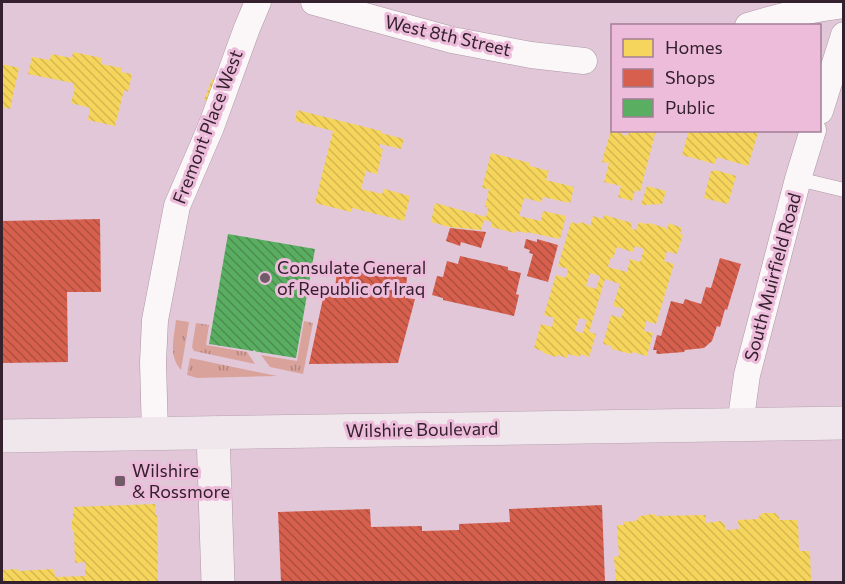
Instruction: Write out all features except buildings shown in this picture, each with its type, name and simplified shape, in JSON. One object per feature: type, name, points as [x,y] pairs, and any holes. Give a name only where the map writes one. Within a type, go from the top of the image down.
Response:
[{"type":"main road","name":"Wilshire Boulevard","points":[[2,436],[843,423]]},
{"type":"main road","points":[[213,433],[218,582]]},
{"type":"street","name":"Fremont Place West","points":[[154,435],[155,320],[177,206],[211,127],[258,2]]},
{"type":"street","name":"West 8th Street","points":[[314,2],[453,40],[531,55],[584,61]]},
{"type":"street","points":[[754,24],[811,9],[843,6]]},
{"type":"street","points":[[821,105],[843,35]]},
{"type":"street","name":"South Muirfield Road","points":[[740,425],[747,375],[812,132]]},
{"type":"lane","points":[[798,179],[843,190]]},
{"type":"path","points":[[253,351],[264,370]]},
{"type":"green space","points":[[176,320],[189,322],[181,370],[173,352]]},
{"type":"green space","points":[[304,321],[313,323],[303,374],[270,367],[261,355],[297,361]]},
{"type":"green space","points":[[196,323],[209,325],[206,345],[247,352],[255,364],[194,351],[192,347]]},
{"type":"green space","points":[[190,358],[277,376],[197,378],[187,375]]},
{"type":"place","name":"Consulate General of Republic of Iraq","points":[[265,278]]},
{"type":"place","name":"Wilshire & Rossmore","points":[[120,481]]}]
